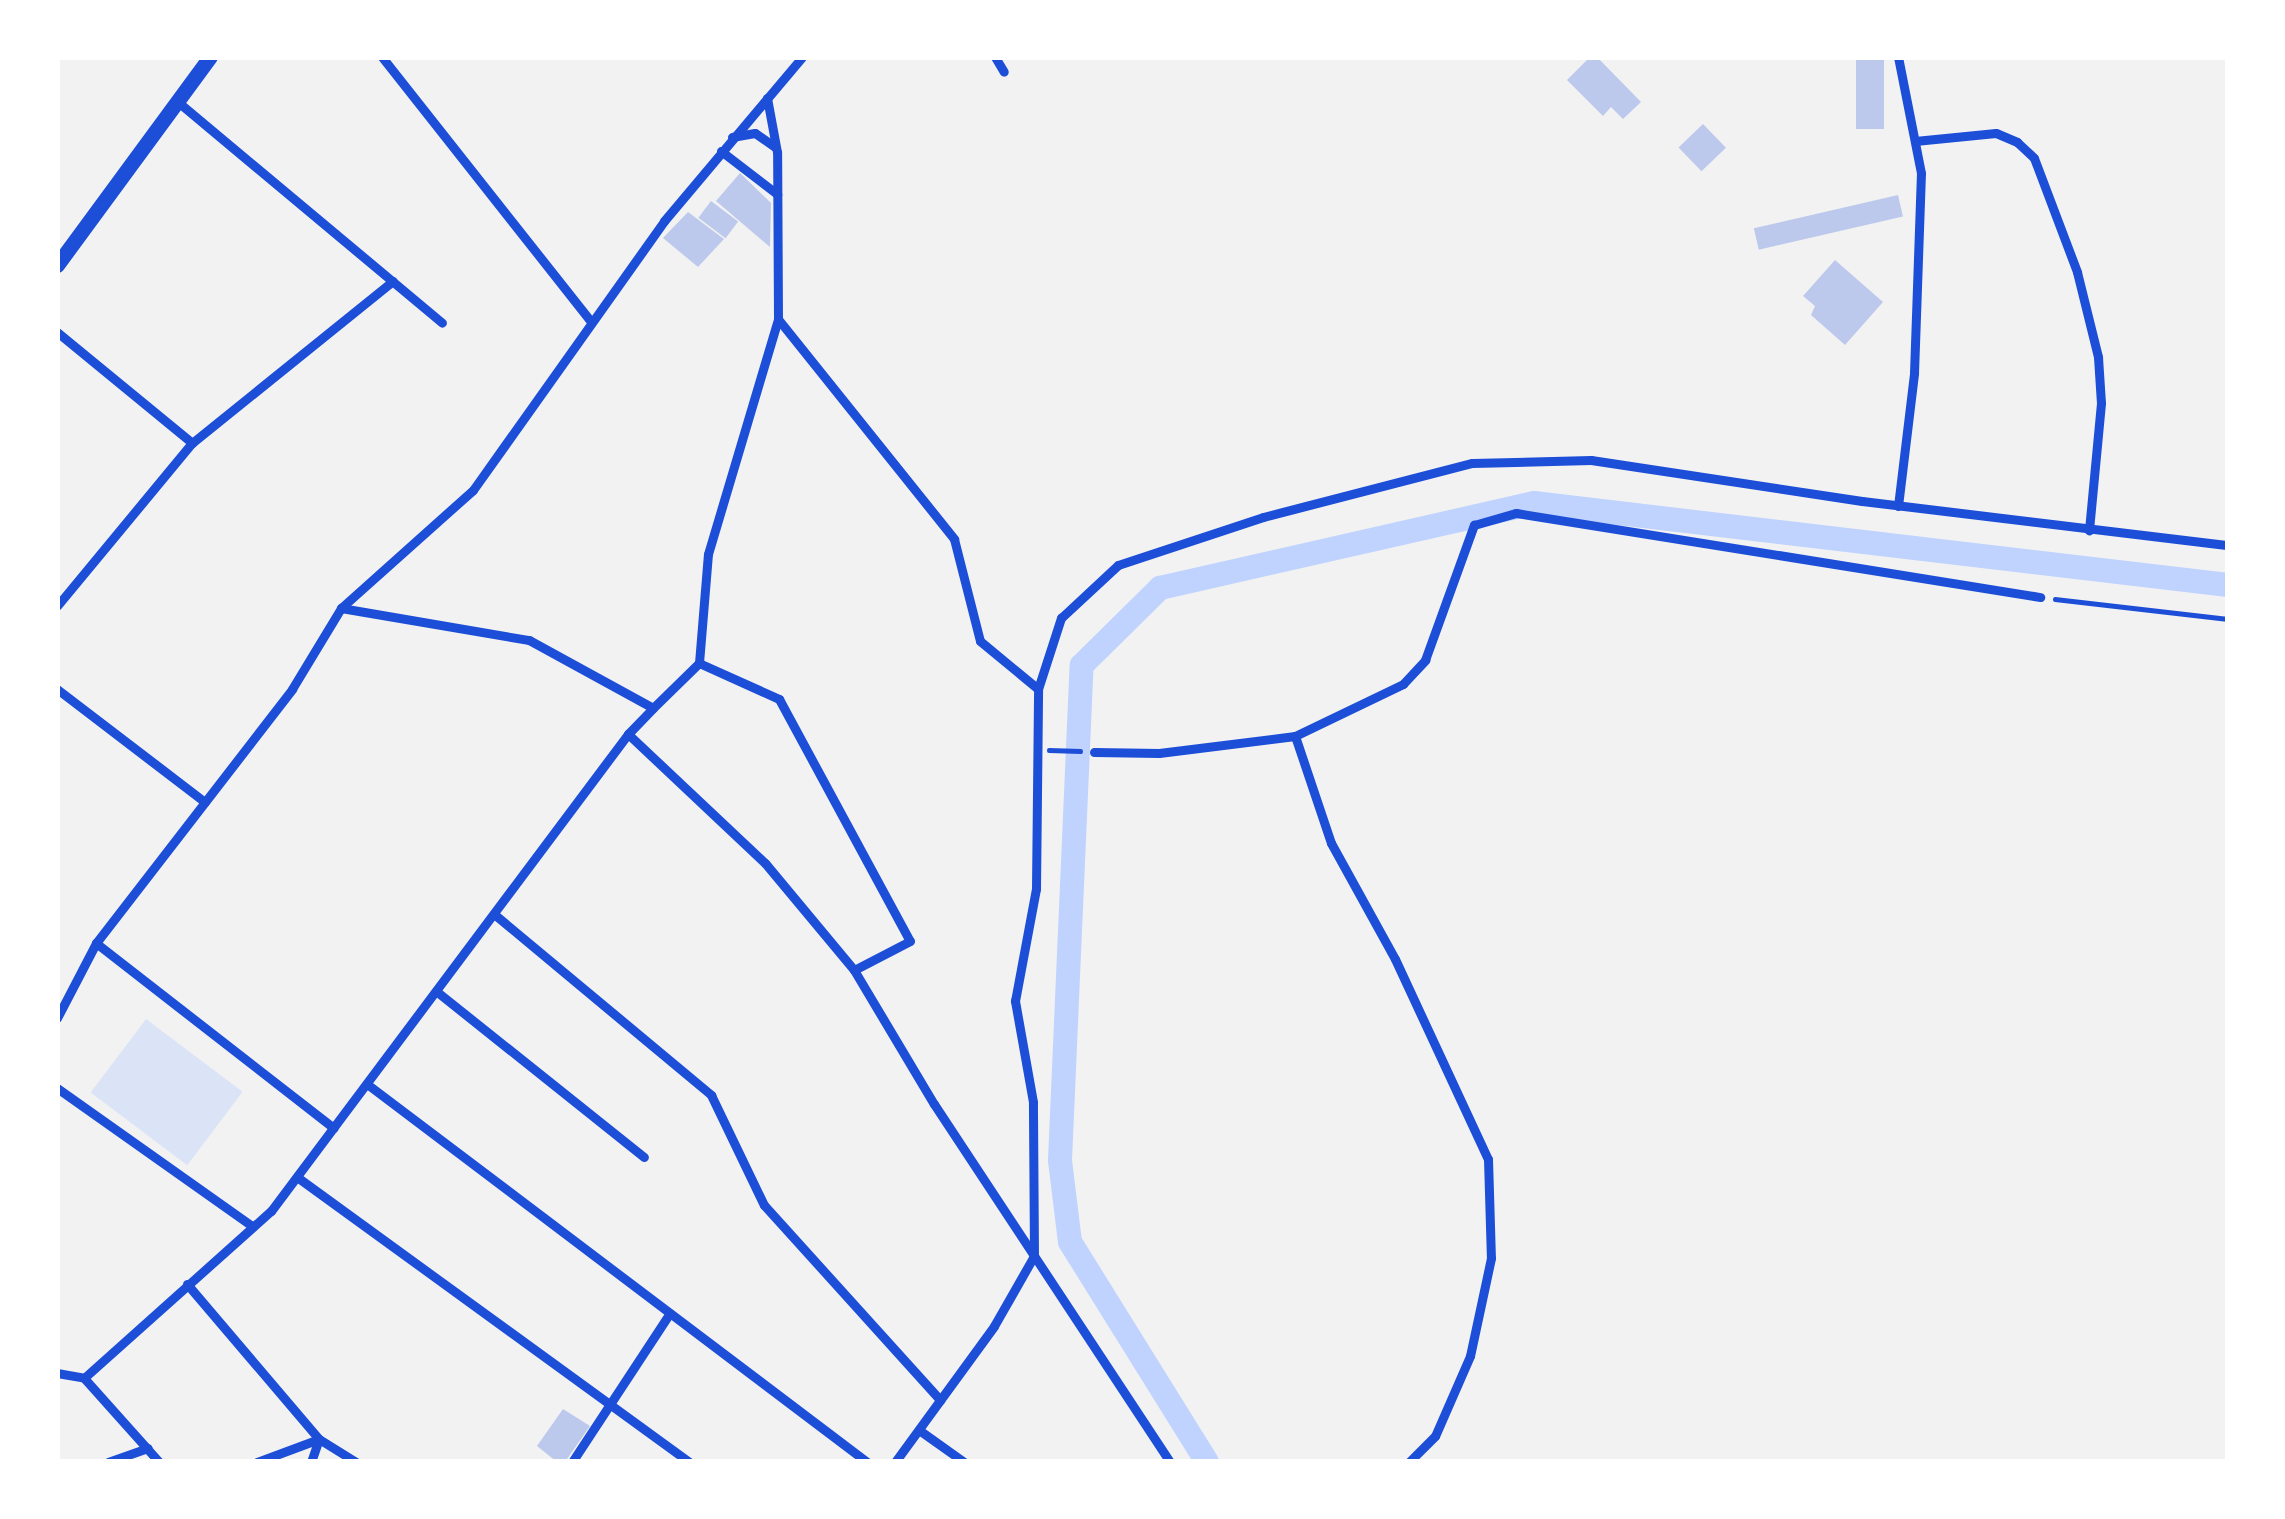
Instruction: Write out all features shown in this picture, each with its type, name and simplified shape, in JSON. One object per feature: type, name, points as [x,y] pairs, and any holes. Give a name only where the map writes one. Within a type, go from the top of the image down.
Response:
[{"type":"highway","points":[[57,266],[210,57]]},
{"type":"street","points":[[382,57],[590,320]]},
{"type":"street","points":[[58,1012],[96,943],[292,688],[341,608],[473,490],[590,320],[732,137],[802,57]]},
{"type":"street","points":[[995,57],[1004,72]]},
{"type":"street","points":[[1898,57],[1921,173],[1914,373],[1898,506]]},
{"type":"street","points":[[84,1378],[253,1227],[297,1178],[628,734],[699,663],[708,554],[778,319],[777,152],[766,97]]},
{"type":"street","points":[[178,101],[442,323]]},
{"type":"street","points":[[732,137],[755,133],[773,142],[777,152]]},
{"type":"street","points":[[1915,141],[1996,133],[2017,142],[2034,158],[2077,272],[2098,357],[2101,403],[2089,530]]},
{"type":"street","points":[[721,151],[777,194]]},
{"type":"street","points":[[57,607],[192,443],[393,281]]},
{"type":"street","points":[[778,319],[954,539],[980,641],[1038,689]]},
{"type":"street","points":[[59,338],[192,443]]},
{"type":"street","points":[[895,1462],[994,1326],[1034,1256],[1033,1102],[1015,1001],[1036,889],[1038,689],[1061,618],[1118,566],[1263,517],[1472,463],[1591,460],[1898,506],[2228,544]]},
{"type":"street","points":[[1094,752],[1159,753],[1294,736],[1403,684],[1425,660],[1474,525],[1516,513],[2040,597]]},
{"type":"street","points":[[341,608],[530,640],[653,708]]},
{"type":"street","points":[[699,663],[778,699],[910,941],[854,970]]},
{"type":"street","points":[[57,689],[205,802]]},
{"type":"street","points":[[628,734],[765,863],[854,970],[1170,1462]]},
{"type":"street","points":[[1294,736],[1331,843],[1395,959],[1488,1160],[1491,1258],[1470,1356],[1435,1436],[1409,1462]]},
{"type":"street","points":[[494,914],[711,1095],[764,1205],[940,1400]]},
{"type":"street","points":[[96,943],[334,1127]]},
{"type":"street","points":[[436,991],[644,1156]]},
{"type":"street","points":[[367,1084],[867,1462]]},
{"type":"street","points":[[57,1088],[253,1227]]},
{"type":"street","points":[[297,1178],[689,1462]]},
{"type":"street","points":[[187,1284],[319,1439],[356,1462]]},
{"type":"street","points":[[572,1462],[670,1313]]},
{"type":"street","points":[[57,1372],[84,1378],[159,1462]]},
{"type":"street","points":[[919,1430],[964,1462]]},
{"type":"street","points":[[257,1462],[319,1439]]},
{"type":"street","points":[[311,1462],[319,1439]]},
{"type":"street","points":[[108,1462],[148,1448]]},
{"type":"path","points":[[2040,597],[2228,619]]},
{"type":"path","points":[[1042,749],[1094,752]]},
{"type":"shaded area","points":[[146,1019],[243,1092],[187,1165],[91,1092]]},
{"type":"building","points":[[1590,57],[1597,57],[1641,102],[1623,119],[1611,107],[1603,116],[1567,80]]},
{"type":"building","points":[[1856,57],[1884,57],[1884,129],[1856,129]]},
{"type":"building","points":[[1703,124],[1726,148],[1701,171],[1679,148]]},
{"type":"building","points":[[740,173],[771,203],[770,247],[716,201]]},
{"type":"building","points":[[1898,195],[1903,216],[1759,250],[1754,228]]},
{"type":"building","points":[[711,201],[738,221],[726,238],[698,218]]},
{"type":"building","points":[[688,212],[724,239],[698,267],[663,238]]},
{"type":"building","points":[[1835,260],[1883,302],[1845,345],[1811,315],[1815,306],[1803,296]]},
{"type":"building","points":[[563,1409],[590,1426],[565,1462],[557,1462],[537,1446]]},
{"type":"waterway","points":[[1207,1462],[1070,1242],[1060,1160],[1082,665],[1160,588],[1534,503],[2228,585]]}]
